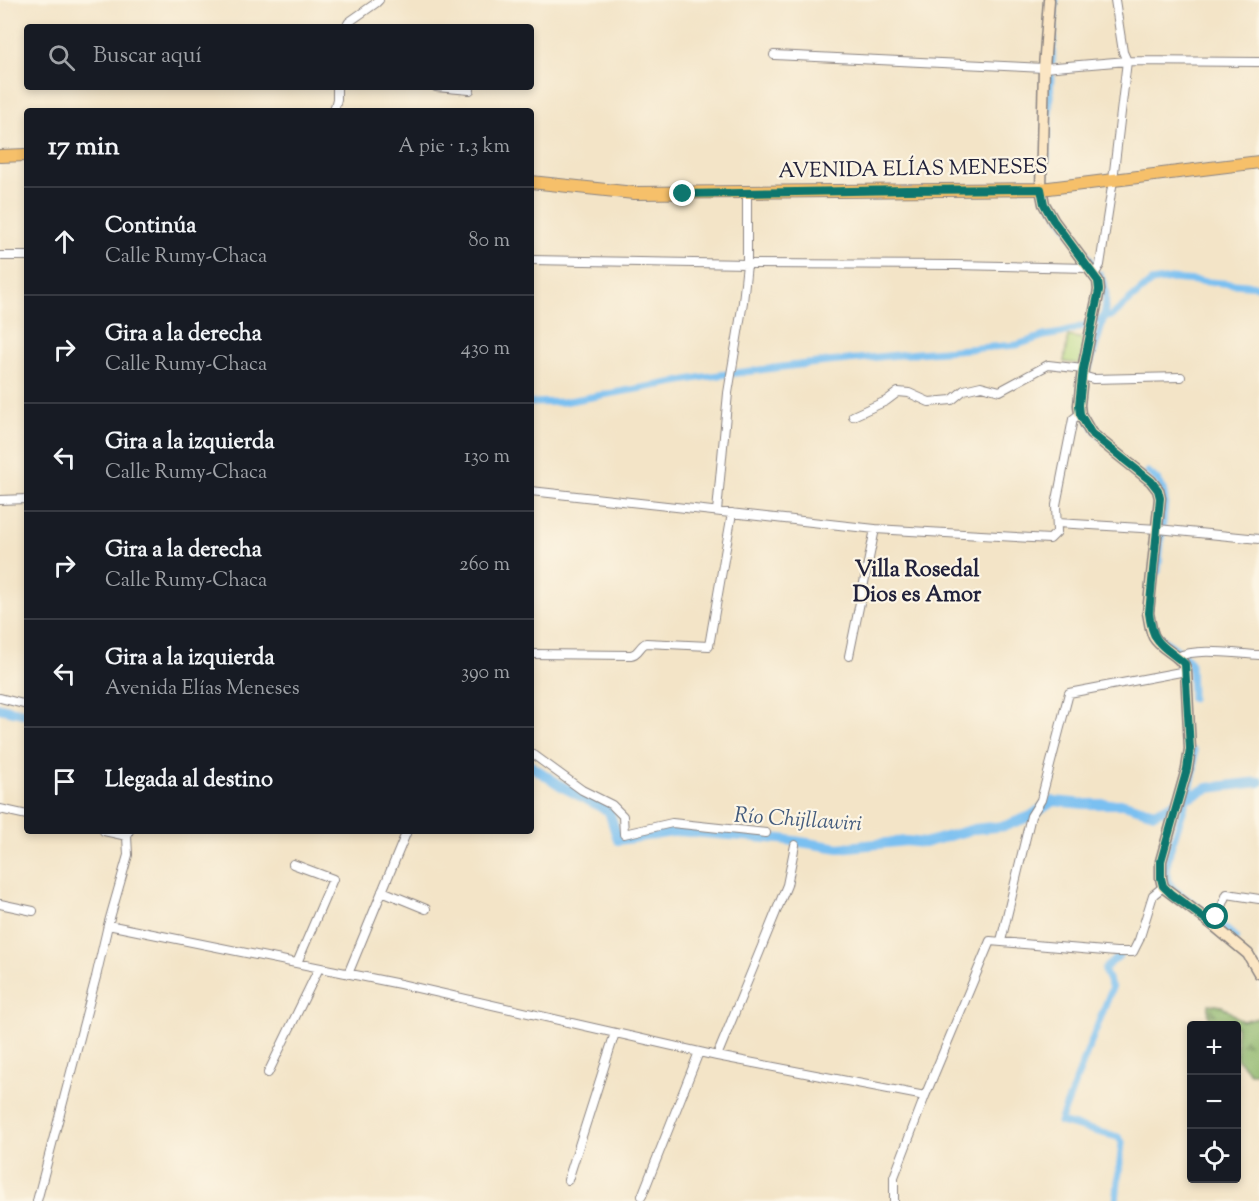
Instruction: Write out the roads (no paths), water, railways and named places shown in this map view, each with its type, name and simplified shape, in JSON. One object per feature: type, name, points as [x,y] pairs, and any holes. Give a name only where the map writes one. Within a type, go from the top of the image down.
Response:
[{"type":"main road","points":[[0,156],[24,155]]},
{"type":"main road","name":"AVENIDA ELÍAS MENESES","points":[[534,182],[634,193],[1041,189],[1259,162]]},
{"type":"street","points":[[348,24],[379,0]]},
{"type":"street","points":[[1048,0],[1041,189],[1044,204],[1053,220],[1098,281],[1099,290],[1083,372],[1080,414],[1091,433],[1151,481],[1158,490],[1162,530],[1149,613],[1150,627],[1155,638],[1165,649],[1181,656],[1206,652],[1259,655]]},
{"type":"street","points":[[534,260],[924,264],[1091,271],[1100,266],[1127,61],[1123,52],[1115,0]]},
{"type":"street","points":[[774,55],[1044,68],[1127,61],[1259,62]]},
{"type":"street","points":[[335,108],[337,90]]},
{"type":"street","points":[[717,511],[730,379],[747,264],[747,193]]},
{"type":"street","points":[[0,256],[24,256]]},
{"type":"street","points":[[853,416],[886,401],[898,392],[909,393],[929,402],[952,400],[964,390],[981,386],[1000,391],[1048,365],[1083,372],[1093,379],[1181,377]]},
{"type":"street","points":[[534,491],[875,529],[1050,539],[1057,532],[1056,505],[1073,419],[1080,414]]},
{"type":"street","points":[[0,500],[24,499]]},
{"type":"street","points":[[534,654],[631,655],[637,653],[642,644],[646,643],[709,646],[732,513]]},
{"type":"street","points":[[1057,523],[1259,539]]},
{"type":"street","points":[[849,656],[875,529]]},
{"type":"street","points":[[1181,656],[1186,671],[1190,749],[1187,769],[1161,861],[1161,878],[1163,886],[1171,894],[1214,921],[1248,954],[1259,973]]},
{"type":"street","points":[[1001,941],[1031,816],[1041,800],[1069,693],[1186,671]]},
{"type":"street","points":[[0,698],[24,704]]},
{"type":"street","points":[[534,755],[582,790],[612,806],[623,816],[624,834],[672,823],[766,833]]},
{"type":"street","points":[[0,809],[24,813]]},
{"type":"street","points":[[37,1201],[128,855],[128,834]]},
{"type":"street","points":[[348,974],[406,834]]},
{"type":"street","points":[[717,1056],[787,885],[795,845]]},
{"type":"street","points":[[293,864],[333,879],[297,963]]},
{"type":"street","points":[[894,1201],[894,1177],[925,1096],[990,941],[1133,952],[1154,896],[1163,886]]},
{"type":"street","points":[[382,891],[426,909]]},
{"type":"street","points":[[1214,921],[1227,894],[1259,899]]},
{"type":"street","points":[[0,904],[33,911]]},
{"type":"street","points":[[108,925],[297,963],[717,1056],[925,1096]]},
{"type":"street","points":[[268,1073],[319,968]]},
{"type":"street","points":[[568,1180],[615,1033]]},
{"type":"street","points":[[642,1196],[699,1052]]},
{"type":"waterway","points":[[1052,62],[1055,0]]},
{"type":"waterway","points":[[1047,160],[1051,73]]},
{"type":"waterway","points":[[1051,203],[1094,266]]},
{"type":"waterway","points":[[1088,371],[1105,306],[1106,297],[1100,274]]},
{"type":"waterway","points":[[1098,320],[1113,315],[1151,282],[1171,279],[1259,286]]},
{"type":"waterway","points":[[534,403],[563,402],[704,377],[798,365],[1017,345],[1089,324]]},
{"type":"waterway","points":[[1084,398],[1086,414],[1101,436]]},
{"type":"waterway","points":[[1148,472],[1156,478],[1164,491],[1158,571]]},
{"type":"waterway","points":[[1159,637],[1181,652],[1191,664],[1192,698]]},
{"type":"waterway","name":"Río Chijllawiri","points":[[0,708],[24,713]]},
{"type":"waterway","points":[[1194,751],[1194,770],[1190,790],[1166,870],[1168,881],[1174,889],[1236,938]]},
{"type":"waterway","name":"Río Chijllawiri","points":[[534,768],[563,787],[609,811],[618,840],[679,831],[781,839],[839,848],[906,841],[924,843],[974,829],[1005,826],[1031,816],[1053,801],[1124,804],[1154,813],[1208,788],[1259,782]]},
{"type":"waterway","points":[[1116,1201],[1122,1142],[1118,1137],[1060,1122],[1112,988],[1105,968],[1119,956]]},
{"type":"district","name":"Villa Rosedal Dios es Amor","points":[[917,584]]}]
